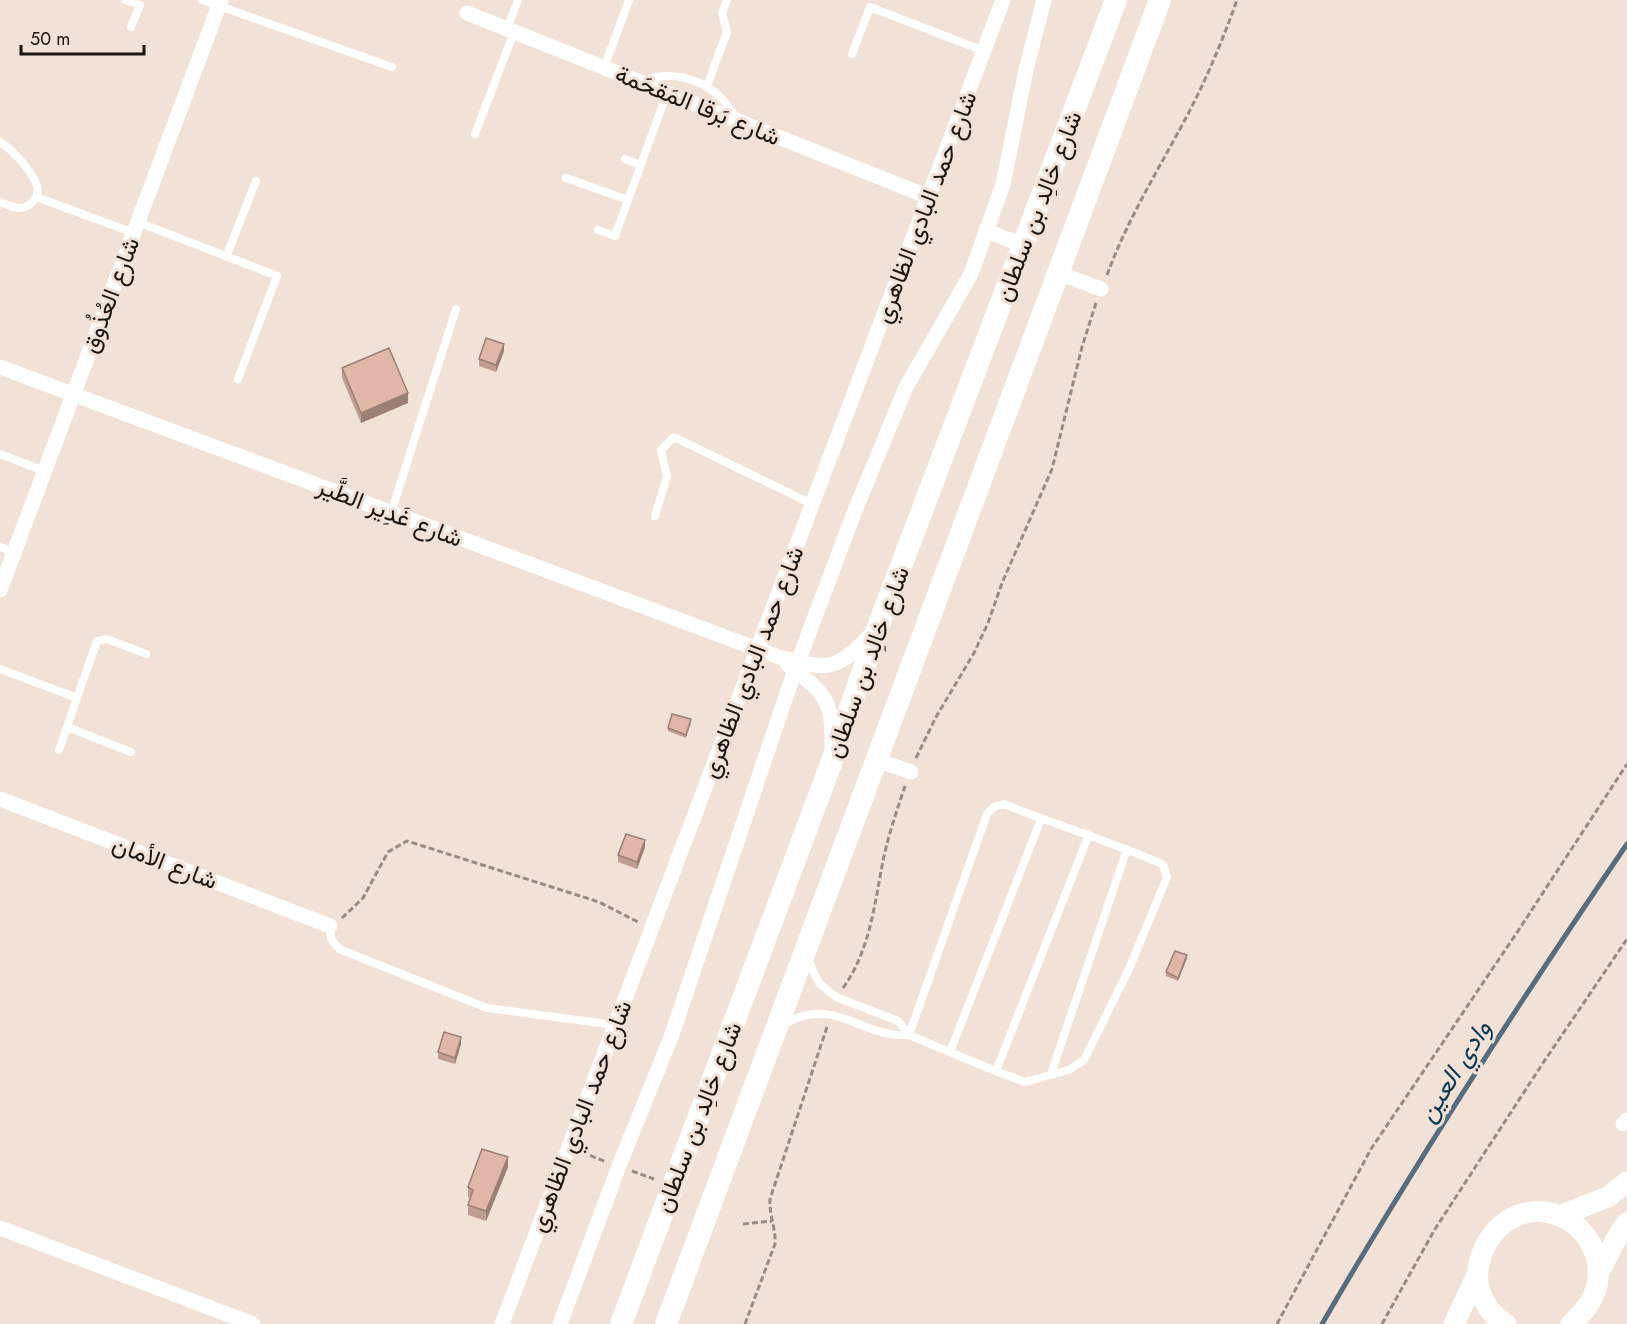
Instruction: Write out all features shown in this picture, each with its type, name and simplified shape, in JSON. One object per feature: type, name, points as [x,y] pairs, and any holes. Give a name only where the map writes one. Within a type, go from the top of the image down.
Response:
[{"type":"main road","name":"شارع خالِد بن سلطان","points":[[621,1324],[832,761],[879,624],[1116,0]]},
{"type":"main road","name":"شارع خالِد بن سلطان","points":[[666,1324],[1160,0]]},
{"type":"street","name":"شارع حمد البادي الظاهري","points":[[502,1324],[1003,0]]},
{"type":"street","points":[[560,1324],[619,1166],[671,1037],[796,666],[854,513],[906,387],[971,274],[1004,184],[1026,70],[1044,0]]},
{"type":"street","name":"شارع العُذُوق","points":[[0,590],[7,549],[44,471],[220,3]]},
{"type":"street","name":"شارع بَرقا المَقحَمة","points":[[467,13],[928,197]]},
{"type":"street","points":[[986,231],[1023,244]]},
{"type":"street","points":[[1058,273],[1101,289]]},
{"type":"street","name":"شارع غَدِير الطَّير","points":[[0,367],[779,657],[796,666],[827,702],[832,719],[832,761]]},
{"type":"street","name":"شارع غَدِير الطَّير","points":[[796,666],[830,665],[844,660],[879,624]]},
{"type":"street","points":[[877,760],[911,772]]},
{"type":"street","name":"شارع الأمان","points":[[0,799],[330,926]]},
{"type":"street","points":[[1559,1216],[1608,1197],[1627,1182]]},
{"type":"street","points":[[1454,1324],[1477,1275],[1480,1255],[1489,1238],[1503,1224],[1521,1215],[1540,1212],[1559,1216],[1575,1225],[1588,1239],[1596,1256],[1598,1274],[1595,1293],[1585,1311],[1571,1324]]},
{"type":"street","points":[[1598,1274],[1627,1223]]},
{"type":"street","points":[[0,1228],[253,1324]]},
{"type":"street","points":[[1477,1275],[1480,1292],[1488,1308],[1506,1324]]},
{"type":"lane","points":[[125,0],[140,5],[131,27]]},
{"type":"lane","points":[[202,0],[220,3],[392,67]]},
{"type":"lane","points":[[475,134],[518,0]]},
{"type":"lane","points":[[604,68],[628,0]]},
{"type":"lane","points":[[707,86],[727,32],[722,13],[727,0]]},
{"type":"lane","points":[[852,54],[870,8],[984,51]]},
{"type":"lane","points":[[639,82],[651,78],[674,76],[697,81],[725,101],[738,121]]},
{"type":"lane","points":[[598,230],[615,236],[667,93]]},
{"type":"lane","points":[[0,142],[14,153],[36,183],[36,197],[32,203],[18,208],[0,202]]},
{"type":"lane","points":[[625,159],[641,165]]},
{"type":"lane","points":[[566,178],[628,200]]},
{"type":"lane","points":[[226,257],[256,181]]},
{"type":"lane","points":[[36,197],[226,257],[277,276],[238,379]]},
{"type":"lane","points":[[391,513],[456,309]]},
{"type":"lane","points":[[655,516],[667,476],[661,450],[674,437],[812,504]]},
{"type":"lane","points":[[0,454],[44,471]]},
{"type":"lane","points":[[59,750],[98,641],[107,639],[146,654]]},
{"type":"lane","points":[[0,669],[77,698]]},
{"type":"lane","points":[[67,727],[131,752]]},
{"type":"lane","points":[[776,1031],[784,1024],[805,1015],[831,1014],[893,1036],[909,1035],[1025,1082],[1069,1070],[1084,1060],[1129,969],[1167,877],[1163,865],[1089,834],[1041,819],[1004,804],[994,807],[987,814],[909,1035]]},
{"type":"lane","points":[[951,1052],[1041,819]]},
{"type":"lane","points":[[996,1071],[1089,834]]},
{"type":"lane","points":[[1051,1074],[1127,849]]},
{"type":"lane","points":[[330,926],[331,939],[339,949],[478,1005],[615,1025]]},
{"type":"lane","points":[[806,950],[813,973],[819,983],[836,997],[898,1021],[909,1035]]},
{"type":"path","points":[[836,997],[852,976],[869,933],[889,836],[911,772],[931,726],[974,653],[988,623],[1002,583],[1052,469],[1082,347],[1118,246],[1189,112],[1226,31],[1237,0]]},
{"type":"path","points":[[1277,1324],[1371,1149],[1475,997],[1627,764]]},
{"type":"path","points":[[330,926],[348,914],[363,898],[388,852],[406,841],[599,902],[652,928]]},
{"type":"path","points":[[1382,1324],[1435,1229],[1627,939]]},
{"type":"path","points":[[745,1324],[775,1244],[776,1231],[769,1211],[770,1199],[831,1014]]},
{"type":"path","points":[[743,1224],[772,1221]]},
{"type":"building","points":[[486,338],[504,344],[496,365],[479,359]]},
{"type":"building","points":[[389,348],[408,393],[361,413],[342,368]]},
{"type":"building","points":[[672,714],[691,719],[686,735],[668,728]]},
{"type":"building","points":[[626,834],[645,840],[637,862],[618,855]]},
{"type":"building","points":[[1175,951],[1187,955],[1178,978],[1166,972]]},
{"type":"building","points":[[444,1032],[461,1037],[455,1058],[438,1052]]},
{"type":"building","points":[[482,1149],[508,1157],[486,1211],[468,1205],[473,1190],[468,1187]]},
{"type":"waterway","name":"وادي العين","points":[[1322,1324],[1470,1081],[1627,844]]}]
